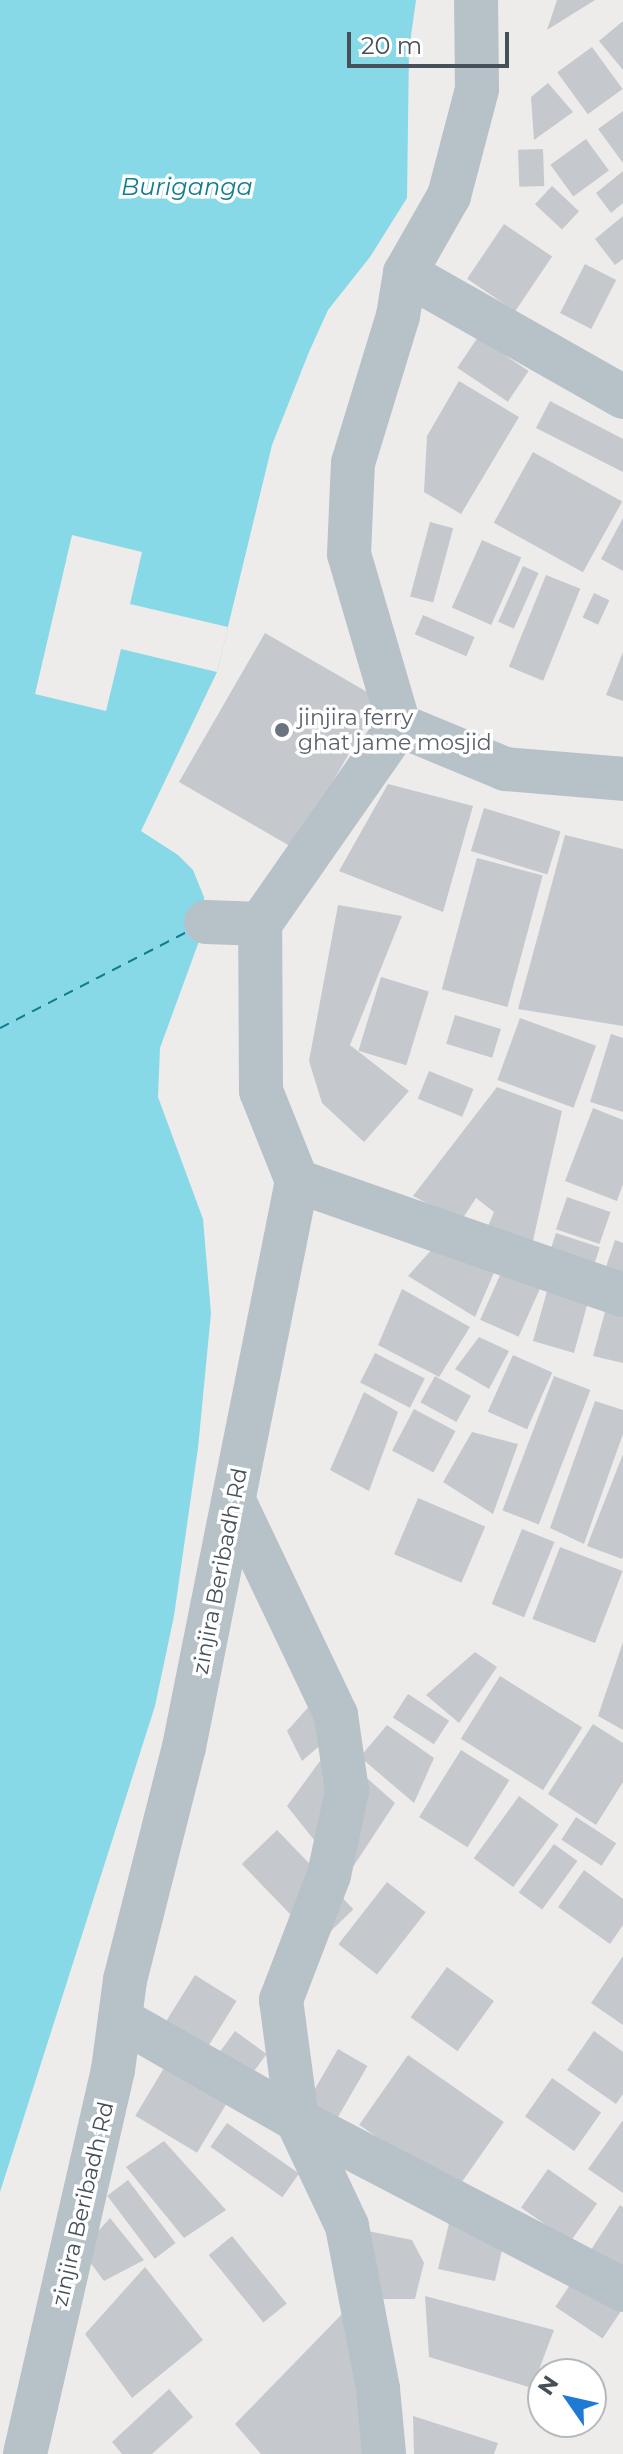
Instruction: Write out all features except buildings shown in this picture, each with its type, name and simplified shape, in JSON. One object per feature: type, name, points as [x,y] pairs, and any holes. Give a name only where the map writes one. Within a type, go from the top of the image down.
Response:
[{"type":"street","points":[[399,725],[349,554],[353,463],[398,316],[405,273],[449,196],[477,89],[476,0]]},
{"type":"street","points":[[405,273],[621,393]]},
{"type":"street","points":[[399,725],[505,769],[623,779]]},
{"type":"street","points":[[399,725],[260,924],[261,1091],[297,1181],[623,1295]]},
{"type":"street","points":[[206,922],[260,924]]},
{"type":"street","name":"zinjira Beribadh Rd","points":[[25,2454],[85,2199],[125,1980],[184,1747],[297,1181]]},
{"type":"street","points":[[234,1501],[336,1715],[347,1791],[329,1875],[281,2000],[297,2120],[347,2226],[384,2454]]},
{"type":"street","points":[[120,2019],[297,2120],[623,2290]]},
{"type":"water","name":"Buriganga","points":[[0,0],[416,0],[409,50],[407,198],[370,257],[328,310],[309,352],[272,445],[217,672],[141,831],[178,855],[193,870],[204,897],[206,922],[160,1048],[158,1097],[203,1219],[211,1313],[198,1448],[174,1616],[155,1706],[0,2192]]},
{"type":"pier","points":[[72,535],[142,552],[130,604],[228,627],[217,672],[121,649],[106,711],[35,694]]},
{"type":"ferry route","points":[[0,1028],[187,932]]},
{"type":"place","name":"jinjira ferry ghat jame mosjid","points":[[282,730]]}]
